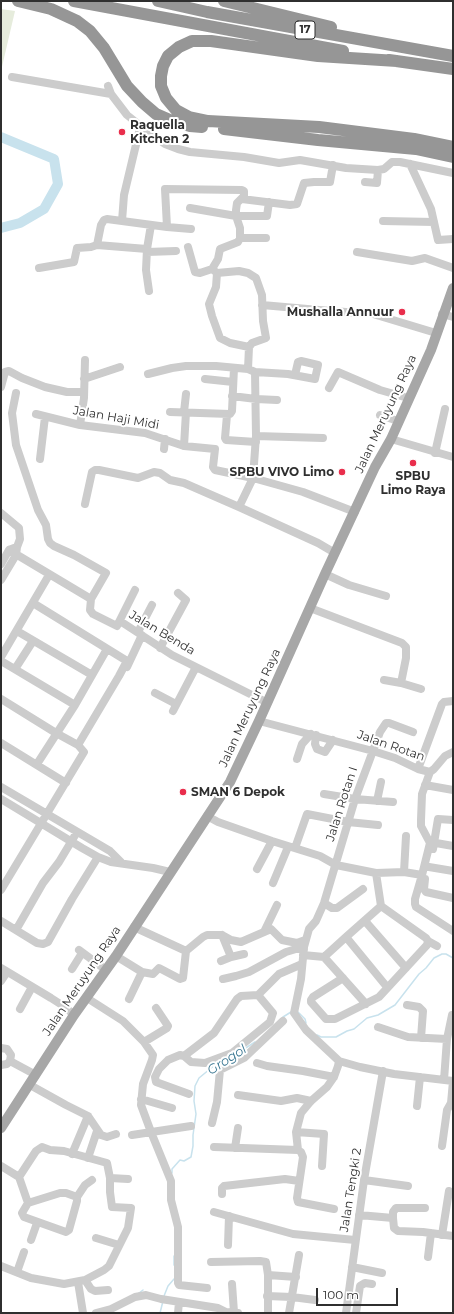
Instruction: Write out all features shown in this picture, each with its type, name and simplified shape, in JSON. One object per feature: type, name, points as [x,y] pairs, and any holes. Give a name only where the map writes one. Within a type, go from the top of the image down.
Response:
[{"type":"highway","points":[[18,1],[51,9],[77,21],[90,31],[104,48],[128,86],[142,102],[156,114],[172,121],[198,126],[318,140],[416,149],[453,156]]},
{"type":"highway","name":"17","points":[[74,1],[397,61],[453,69]]},
{"type":"highway","name":"17","points":[[158,1],[207,12],[453,56]]},
{"type":"highway","points":[[224,1],[436,54]]},
{"type":"highway","points":[[397,61],[318,56],[211,41],[192,41],[179,47],[168,56],[163,66],[161,86],[166,98],[176,110],[189,117],[208,121],[319,127],[414,139],[453,147]]},
{"type":"main road","name":"Jalan Meruyung Raya","points":[[3,1122],[30,1085],[74,1015],[116,956],[230,782],[375,467],[391,439],[408,398],[431,350],[442,314],[453,288]]},
{"type":"street","points":[[12,77],[110,90],[127,115],[165,144],[178,150],[244,157],[279,163],[300,160],[346,168],[378,170],[384,169],[392,162],[400,162],[453,173]]},
{"type":"street","points":[[122,221],[124,195],[138,132],[144,129]]},
{"type":"street","points":[[410,164],[431,209],[438,240],[453,239]]},
{"type":"street","points":[[242,199],[290,205],[297,204],[304,183],[330,182],[333,165]]},
{"type":"street","points":[[365,182],[377,184],[378,170]]},
{"type":"street","points":[[167,227],[165,189],[244,191],[244,196],[237,202],[236,216],[240,228],[240,238],[238,242],[220,249],[214,271],[216,287],[210,304],[212,316],[220,338],[230,343],[249,347]]},
{"type":"street","points":[[190,208],[236,216],[267,216],[269,202]]},
{"type":"street","points":[[96,245],[101,225],[106,219],[191,229]]},
{"type":"street","points":[[383,221],[434,222]]},
{"type":"street","points":[[150,291],[146,270],[151,225]]},
{"type":"street","points":[[240,238],[266,238]]},
{"type":"street","points":[[39,268],[74,262],[77,248],[96,245],[147,251],[176,252]]},
{"type":"street","points":[[188,247],[196,272],[200,273],[214,271],[248,273],[256,278],[262,295],[263,321],[266,338],[252,343],[249,347],[256,399],[256,439],[253,478],[239,507]]},
{"type":"street","points":[[357,252],[412,261],[425,258],[450,267]]},
{"type":"street","points":[[262,305],[373,314],[436,333]]},
{"type":"street","points":[[442,314],[453,317]]},
{"type":"street","points":[[80,425],[84,398],[85,360]]},
{"type":"street","points":[[148,374],[186,366],[216,366],[295,375]]},
{"type":"street","points":[[84,379],[120,367]]},
{"type":"street","points":[[170,412],[230,414],[232,411],[234,368]]},
{"type":"street","points":[[1,387],[5,372],[9,371],[22,378],[45,386],[67,392],[83,392]]},
{"type":"street","points":[[329,388],[338,372],[380,390],[408,398]]},
{"type":"street","points":[[205,379],[233,382]]},
{"type":"street","points":[[14,551],[50,575],[91,599],[106,573],[74,555],[54,546],[48,539],[46,525],[38,510],[16,445],[12,413],[16,392]]},
{"type":"street","points":[[184,446],[186,394]]},
{"type":"street","points":[[232,396],[277,400]]},
{"type":"street","points":[[435,452],[445,409]]},
{"type":"street","name":"Jalan Haji Midi","points":[[36,414],[80,425],[145,433],[184,446],[215,448],[213,467],[215,470],[253,478],[303,492],[354,512]]},
{"type":"street","points":[[227,415],[225,438],[228,440],[323,438]]},
{"type":"street","points":[[380,415],[398,421]]},
{"type":"street","points":[[40,459],[45,417]]},
{"type":"street","points":[[164,449],[165,439]]},
{"type":"street","points":[[391,439],[453,457]]},
{"type":"street","points":[[85,504],[92,472],[95,470],[138,478],[154,472],[160,473],[170,480],[184,484],[239,507],[318,543],[335,553]]},
{"type":"street","points":[[1,513],[19,528],[20,539],[1,580]]},
{"type":"street","points":[[1,564],[14,551]]},
{"type":"street","points":[[325,574],[349,585],[386,596]]},
{"type":"street","points":[[1,657],[50,575]]},
{"type":"street","points":[[120,621],[135,590]]},
{"type":"street","points":[[160,648],[186,600],[178,593]]},
{"type":"street","name":"Jalan Benda","points":[[91,599],[90,610],[92,614],[117,626],[120,621],[160,648],[266,702]]},
{"type":"street","points":[[33,603],[127,660],[78,745]]},
{"type":"street","points":[[118,689],[152,605]]},
{"type":"street","points":[[310,608],[402,643],[406,647],[406,658],[401,683]]},
{"type":"street","points":[[17,631],[92,676]]},
{"type":"street","points":[[15,669],[33,641]]},
{"type":"street","points":[[38,764],[56,733],[75,706],[107,649]]},
{"type":"street","points":[[1,661],[75,706]]},
{"type":"street","points":[[155,693],[174,708],[196,667]]},
{"type":"street","points":[[384,680],[421,689]]},
{"type":"street","points":[[1,699],[78,745],[84,752],[1,890]]},
{"type":"street","points":[[418,769],[442,704],[453,700]]},
{"type":"street","name":"Jalan Rotan","points":[[259,721],[373,751],[395,758],[418,769],[430,772],[422,794],[421,820],[421,826],[430,843],[415,904],[416,907],[453,931]]},
{"type":"street","name":"Jalan Rotan I","points":[[304,947],[308,929],[316,921],[324,903],[355,799],[380,732],[386,723],[389,723],[413,732]]},
{"type":"street","points":[[297,759],[302,744],[313,735],[317,749],[325,752],[333,740]]},
{"type":"street","points":[[1,743],[38,764],[66,783]]},
{"type":"street","points":[[430,772],[445,756],[453,751]]},
{"type":"street","points":[[377,801],[381,782]]},
{"type":"street","points":[[425,785],[453,790]]},
{"type":"street","points":[[1,787],[110,851],[121,862]]},
{"type":"street","points":[[324,794],[355,799],[393,802]]},
{"type":"street","points":[[1,798],[98,857],[110,862],[121,862],[170,872]]},
{"type":"street","points":[[273,883],[307,814],[348,822],[378,825]]},
{"type":"street","points":[[207,816],[218,822],[320,856],[336,865],[376,873],[404,872],[422,875]]},
{"type":"street","points":[[453,820],[438,819],[429,867],[424,882],[424,889],[428,893],[453,898]]},
{"type":"street","points":[[16,930],[43,884],[77,832]]},
{"type":"street","points":[[404,872],[406,836]]},
{"type":"street","points":[[257,869],[272,841]]},
{"type":"street","points":[[434,842],[453,846]]},
{"type":"street","points":[[1,921],[37,943],[43,944],[48,942],[98,857]]},
{"type":"street","points":[[429,867],[453,872]]},
{"type":"street","points":[[376,873],[381,906],[437,946]]},
{"type":"street","points":[[324,903],[332,908],[337,908],[363,889]]},
{"type":"street","points":[[264,932],[277,905]]},
{"type":"street","points":[[324,957],[381,906]]},
{"type":"street","points":[[365,921],[406,968]]},
{"type":"street","points":[[134,927],[186,951]]},
{"type":"street","points":[[116,956],[142,972],[153,974],[159,968],[181,979],[183,978],[186,951],[203,937],[204,933],[222,935],[231,940],[241,942],[271,929],[282,940],[296,943],[324,957],[366,1004]]},
{"type":"street","points":[[222,935],[231,957]]},
{"type":"street","points":[[346,937],[387,987]]},
{"type":"street","points":[[343,978],[313,997],[311,1002],[326,1019],[334,1019],[366,1004],[379,996],[427,945],[428,941]]},
{"type":"street","points":[[304,947],[295,1016],[306,1030],[339,1061],[360,1067],[383,1070],[394,1074],[453,1081],[451,1103],[447,1110],[442,1146]]},
{"type":"street","points":[[223,979],[249,972],[286,952],[304,947]]},
{"type":"street","points":[[72,969],[80,952],[106,970]]},
{"type":"street","points":[[221,961],[244,954]]},
{"type":"street","points":[[184,1056],[214,1033],[237,999],[241,996],[258,995],[279,974],[302,964]]},
{"type":"street","points":[[1,981],[4,970],[65,1007],[74,1015]]},
{"type":"street","points":[[128,999],[142,972]]},
{"type":"street","points":[[20,1009],[32,987]]},
{"type":"street","points":[[216,1065],[270,1022],[273,1013],[258,995]]},
{"type":"street","points":[[87,998],[123,1021],[151,1051],[153,1057],[143,1084],[141,1105],[170,1177],[171,1200],[178,1227],[178,1283],[179,1285],[207,1288]]},
{"type":"street","points":[[407,1005],[420,1007],[423,1010],[421,1038]]},
{"type":"street","points":[[144,1042],[168,1026],[156,1008]]},
{"type":"street","points":[[444,1080],[447,1040],[452,1015]]},
{"type":"street","points":[[189,1094],[156,1082],[155,1077],[158,1069],[168,1060],[180,1055],[184,1056],[191,1062],[216,1065],[244,1058],[283,1021]]},
{"type":"street","points":[[378,1027],[400,1035],[447,1040]]},
{"type":"street","points":[[1,1048],[7,1049],[11,1055],[10,1061],[4,1065],[1,1065]]},
{"type":"street","points":[[10,1061],[36,1075]]},
{"type":"street","points":[[334,1209],[298,1202],[297,1198],[303,1157],[301,1152],[298,1150],[296,1132],[301,1112],[311,1101],[327,1088],[334,1077],[339,1061]]},
{"type":"street","points":[[256,1063],[334,1077]]},
{"type":"street","points":[[212,1124],[217,1102],[216,1065]]},
{"type":"street","name":"Jalan Tengki 2","points":[[346,1313],[364,1180],[383,1070]]},
{"type":"street","points":[[417,1106],[420,1078]]},
{"type":"street","points":[[30,1085],[88,1116],[101,1135],[107,1137],[116,1134]]},
{"type":"street","points":[[238,1095],[281,1101],[297,1098],[311,1101]]},
{"type":"street","points":[[141,1100],[172,1108]]},
{"type":"street","points":[[72,1154],[88,1116]]},
{"type":"street","points":[[132,1135],[191,1126]]},
{"type":"street","points":[[235,1148],[238,1128]]},
{"type":"street","points":[[88,1158],[97,1131]]},
{"type":"street","points":[[296,1132],[324,1134],[322,1166]]},
{"type":"street","points":[[214,1147],[298,1150]]},
{"type":"street","points":[[1,1266],[31,1278],[64,1284],[81,1281],[109,1266],[128,1228],[130,1208],[112,1207],[110,1178],[107,1163],[57,1150],[38,1148],[19,1176]]},
{"type":"street","points":[[1,1166],[19,1176],[28,1203]]},
{"type":"street","points":[[110,1178],[128,1179]]},
{"type":"street","points":[[222,1194],[222,1188],[224,1186],[285,1179],[299,1181]]},
{"type":"street","points":[[77,1197],[60,1192],[28,1203],[22,1213],[22,1216],[37,1223],[64,1231],[69,1230],[77,1197],[85,1185],[92,1180]]},
{"type":"street","points":[[364,1180],[408,1186]]},
{"type":"street","points":[[442,1235],[450,1191]]},
{"type":"street","points":[[425,1208],[396,1208],[393,1212],[394,1228],[396,1230],[453,1236]]},
{"type":"street","points":[[214,1212],[293,1234],[355,1240]]},
{"type":"street","points":[[359,1215],[393,1218]]},
{"type":"street","points":[[228,1216],[228,1244]]},
{"type":"street","points":[[32,1240],[37,1223]]},
{"type":"street","points":[[428,1258],[431,1233]]},
{"type":"street","points":[[96,1238],[119,1245]]},
{"type":"street","points":[[17,1272],[24,1252]]},
{"type":"street","points":[[289,1313],[299,1255]]},
{"type":"street","points":[[211,1262],[266,1262],[268,1275],[268,1313]]},
{"type":"street","points":[[352,1267],[382,1273]]},
{"type":"street","points":[[268,1275],[296,1277]]},
{"type":"street","points":[[81,1281],[90,1289],[95,1291],[108,1290]]},
{"type":"street","points":[[81,1281],[81,1301],[83,1313]]},
{"type":"street","points":[[356,1313],[360,1286],[365,1283],[372,1284]]},
{"type":"street","points":[[96,1313],[110,1309],[135,1297],[146,1295],[218,1308],[226,1312],[236,1312],[232,1284]]},
{"type":"street","points":[[267,1296],[314,1300]]},
{"type":"street","points":[[178,1313],[179,1302]]},
{"type":"green space","points":[[1,9],[15,11],[1,71]]},
{"type":"waterway","points":[[1,137],[54,159],[58,184],[44,209],[20,223],[1,228]]},
{"type":"waterway","name":"Grogol","points":[[317,1035],[321,1037],[336,1037],[354,1029],[367,1018],[378,1015],[395,1005],[419,974],[434,958],[442,954],[446,954],[453,958]]},
{"type":"waterway","name":"Grogol","points":[[283,1017],[291,1012]]},
{"type":"waterway","name":"Grogol","points":[[298,1012],[305,1019],[306,1023]]},
{"type":"waterway","name":"Grogol","points":[[238,1053],[255,1042]]},
{"type":"waterway","name":"Grogol","points":[[172,1173],[172,1169],[180,1160],[184,1161],[191,1157],[196,1114],[194,1101],[195,1086],[199,1078],[222,1061]]},
{"type":"waterway","name":"Grogol","points":[[174,1256],[174,1265],[176,1267]]},
{"type":"waterway","name":"Grogol","points":[[164,1296],[168,1286],[174,1279]]},
{"type":"waterway","points":[[139,1293],[143,1290]]},
{"type":"waterway","name":"Grogol","points":[[160,1313],[163,1301]]},
{"type":"place","name":"Raquella Kitchen 2","points":[[122,132]]},
{"type":"place","name":"Mushalla Annuur","points":[[402,312]]},
{"type":"place","name":"SPBU Limo Raya","points":[[413,463]]},
{"type":"place","name":"SPBU VIVO Limo","points":[[342,472]]},
{"type":"place","name":"SMAN 6 Depok","points":[[183,792]]}]
